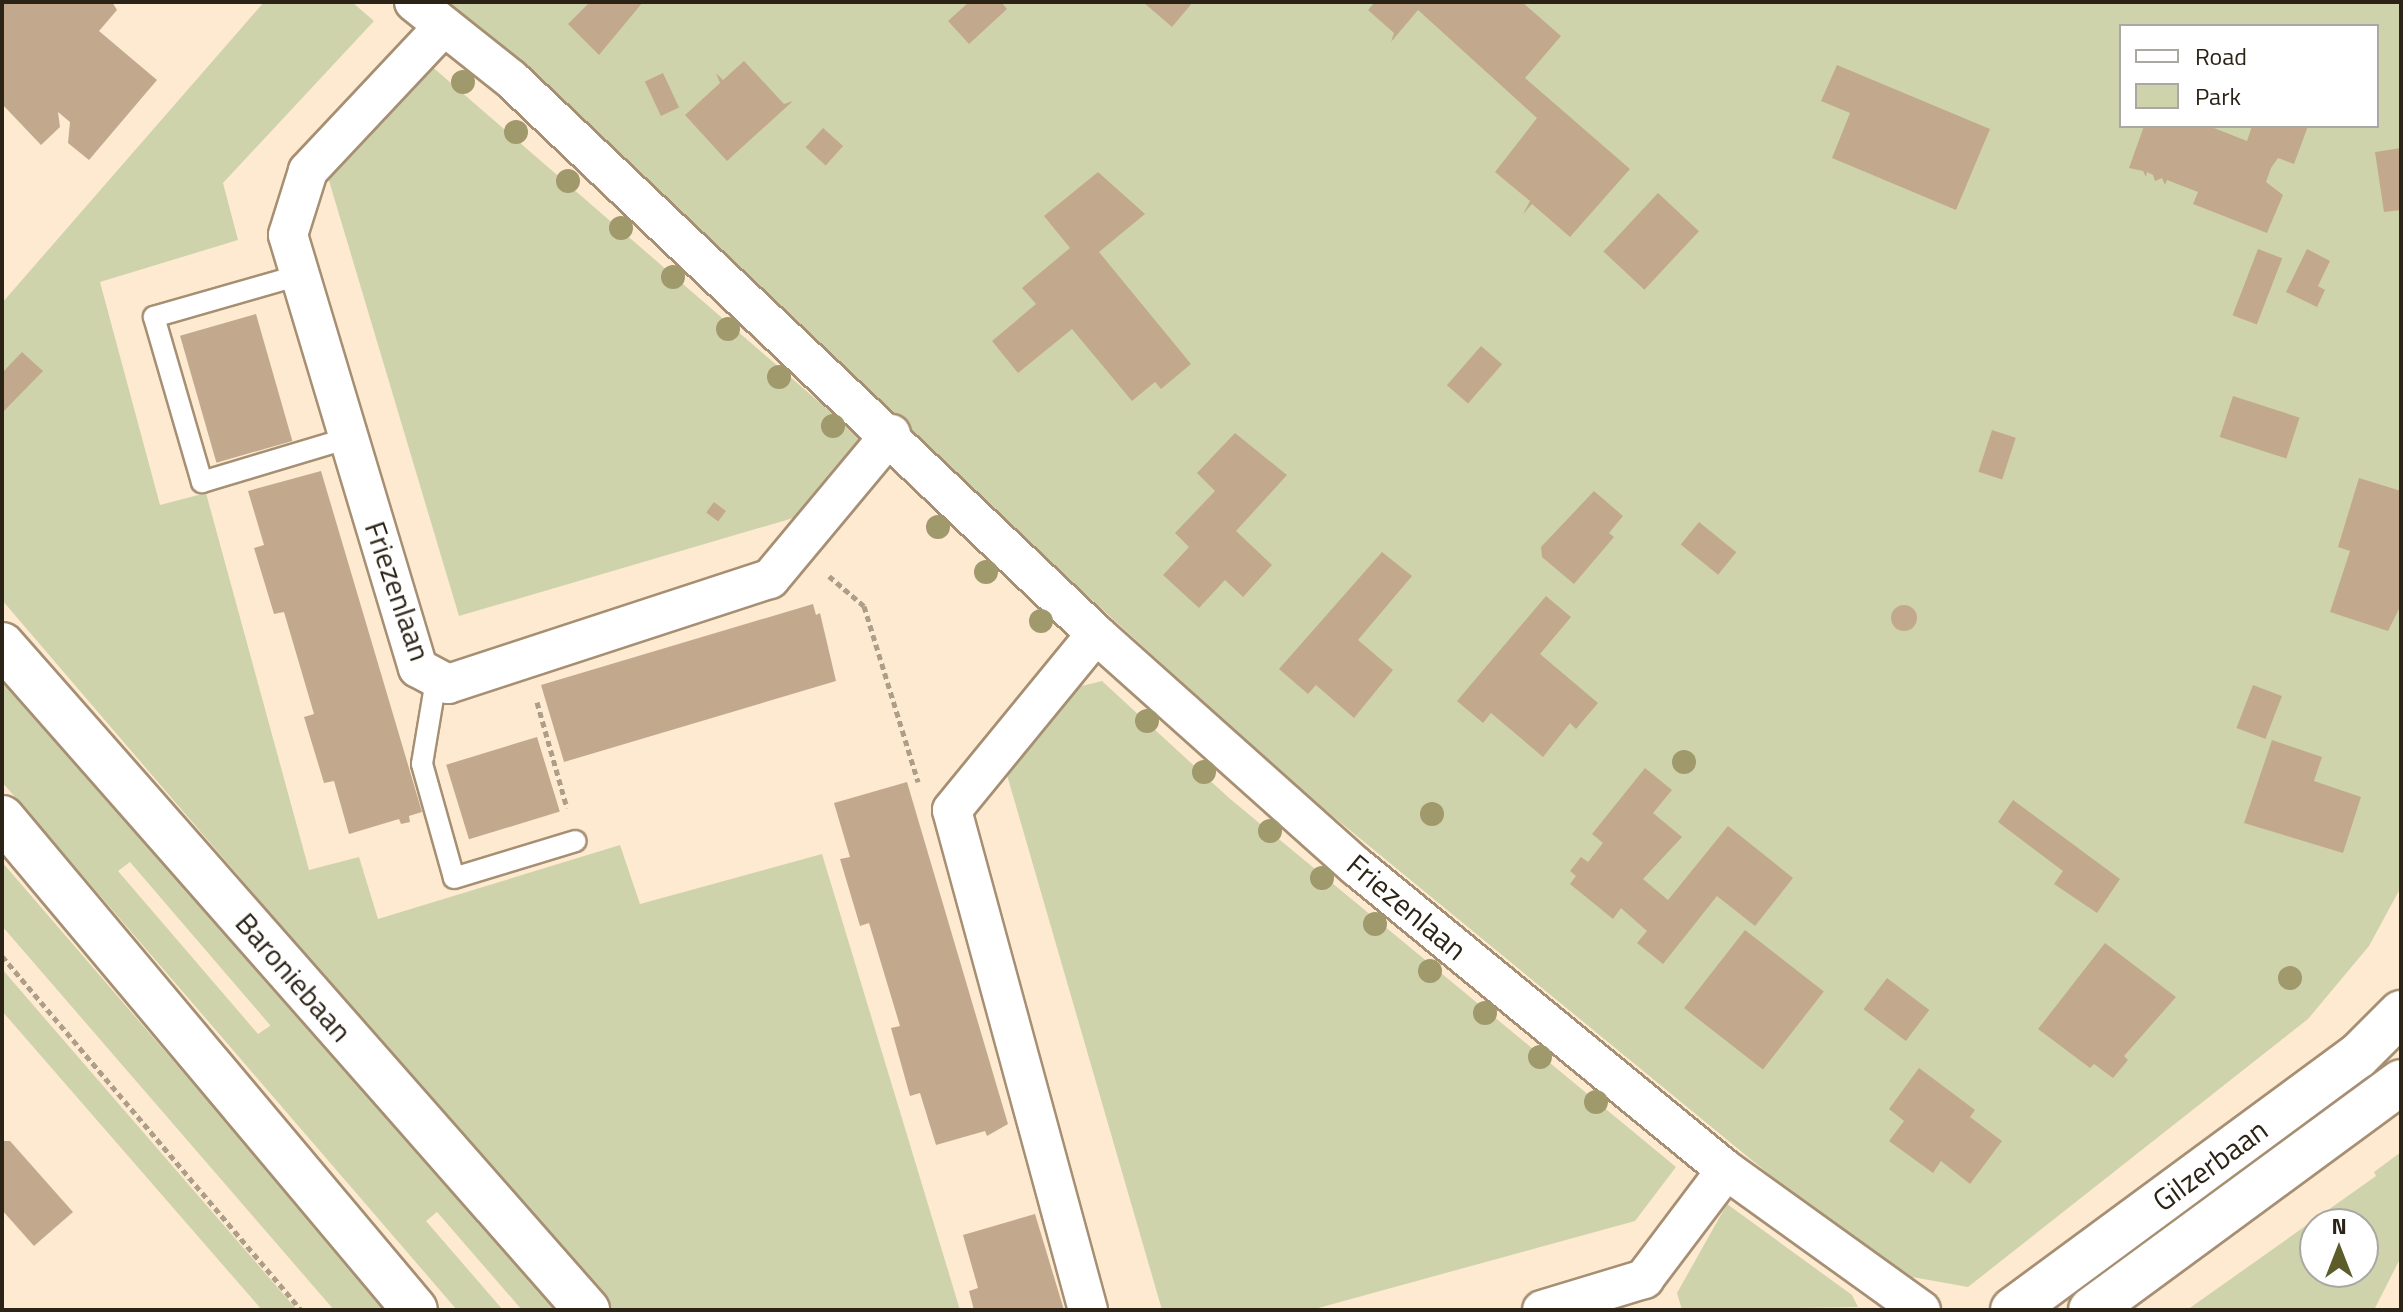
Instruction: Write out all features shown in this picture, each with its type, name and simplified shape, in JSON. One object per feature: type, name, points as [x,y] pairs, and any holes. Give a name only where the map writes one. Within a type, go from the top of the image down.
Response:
[{"type":"main road","name":"Baroniebaan","points":[[2,645],[587,1310]]},
{"type":"main road","points":[[2,818],[415,1310]]},
{"type":"main road","name":"Gilzerbaan","points":[[2013,1310],[2358,1056],[2401,1013]]},
{"type":"main road","name":"Gilzerbaan","points":[[2091,1310],[2401,1082]]},
{"type":"street","name":"Friezenlaan","points":[[414,2],[511,79],[891,434],[1096,634],[1357,867],[1726,1170],[1921,1310]]},
{"type":"street","name":"Friezenlaan","points":[[444,26],[308,171],[288,235],[418,668],[448,684],[526,662],[770,579],[891,434]]},
{"type":"street","points":[[1088,1310],[952,810],[1096,634]]},
{"type":"street","points":[[1542,1310],[1644,1279],[1726,1170]]},
{"type":"lane","points":[[300,275],[154,317],[202,482],[349,438]]},
{"type":"lane","points":[[436,680],[422,764],[454,878],[576,841]]},
{"type":"path","points":[[797,548],[864,606],[919,787],[952,810]]},
{"type":"path","points":[[526,662],[576,841]]},
{"type":"path","points":[[2,956],[301,1310]]},
{"type":"green space","points":[[264,2],[352,2],[374,21],[223,183],[238,240],[100,282],[160,505],[206,493],[309,870],[359,857],[378,919],[620,845],[640,904],[822,854],[960,1310],[610,1310],[2,600],[2,303]]},
{"type":"green space","points":[[436,2],[2401,2],[2401,887],[2369,946],[2308,1019],[1968,1287],[1912,1277],[1804,1203],[1296,786]]},
{"type":"green space","points":[[429,64],[870,446],[800,516],[459,616],[327,174]]},
{"type":"green space","points":[[2,664],[560,1310],[522,1310],[437,1212],[426,1221],[503,1310],[457,1310],[2,782]],"holes":[[[130,862],[270,1025],[258,1034],[118,871]]]},
{"type":"green space","points":[[1102,681],[1229,798],[1676,1167],[1635,1221],[1311,1310],[1162,1310],[1007,775],[1065,690]]},
{"type":"green space","points":[[2,862],[388,1310],[334,1310],[2,926]]},
{"type":"green space","points":[[2,969],[297,1310],[262,1310],[2,1011]]},
{"type":"green space","points":[[2401,1152],[2401,1257],[2374,1310],[2187,1310],[2299,1231],[2299,1288],[2379,1288],[2379,1208],[2331,1208],[2376,1176],[2374,1172]]},
{"type":"green space","points":[[1727,1204],[1852,1295],[1858,1307],[1682,1310],[1677,1293]]},
{"type":"building","points":[[2,2],[112,2],[117,10],[99,31],[157,80],[89,160],[68,143],[70,122],[58,112],[60,127],[41,145],[2,104]]},
{"type":"building","points":[[590,2],[643,2],[599,55],[568,24]]},
{"type":"building","points":[[969,2],[1001,2],[1007,9],[969,44],[948,21]]},
{"type":"building","points":[[1143,2],[1193,2],[1172,27]]},
{"type":"building","points":[[1375,2],[1522,2],[1561,36],[1525,78],[1630,169],[1570,237],[1532,204],[1523,214],[1530,201],[1495,172],[1537,118],[1418,10],[1391,42],[1394,33],[1368,10]]},
{"type":"building","points":[[744,61],[784,104],[793,101],[727,161],[685,115],[720,83],[716,73],[723,80]]},
{"type":"building","points":[[1837,65],[1990,129],[1956,210],[1832,158],[1850,113],[1821,101]]},
{"type":"building","points":[[663,73],[679,107],[661,116],[645,81]]},
{"type":"building","points":[[823,128],[843,146],[826,165],[806,147]]},
{"type":"building","points":[[2143,128],[2214,128],[2247,141],[2251,128],[2307,128],[2294,164],[2278,158],[2271,168],[2266,182],[2283,195],[2267,233],[2193,204],[2198,192],[2167,180],[2165,185],[2162,178],[2155,181],[2153,175],[2147,172],[2146,177],[2143,171],[2129,168]]},
{"type":"building","points":[[2401,148],[2401,210],[2384,212],[2375,152]]},
{"type":"building","points":[[1098,172],[1145,214],[1099,252],[1191,364],[1161,389],[1155,382],[1132,401],[1072,329],[1018,373],[992,341],[1036,304],[1022,288],[1070,248],[1044,216]]},
{"type":"building","points":[[1658,193],[1699,231],[1644,290],[1603,252]]},
{"type":"building","points":[[2258,249],[2282,258],[2257,325],[2233,315]]},
{"type":"building","points":[[2307,249],[2330,261],[2318,286],[2325,290],[2317,307],[2286,292]]},
{"type":"building","points":[[256,314],[292,441],[216,463],[180,336]]},
{"type":"building","points":[[1481,346],[1502,364],[1468,404],[1447,385]]},
{"type":"building","points":[[22,352],[43,371],[2,413],[2,373]]},
{"type":"building","points":[[2233,396],[2300,418],[2286,459],[2220,437]]},
{"type":"building","points":[[1992,430],[2016,438],[2002,480],[1978,472]]},
{"type":"building","points":[[1235,433],[1287,475],[1236,531],[1272,565],[1243,597],[1225,580],[1199,608],[1163,575],[1189,547],[1175,533],[1215,491],[1197,473]]},
{"type":"building","points":[[321,471],[422,812],[409,816],[410,822],[401,824],[399,819],[349,834],[334,781],[324,783],[304,717],[314,714],[284,612],[274,614],[254,548],[264,545],[248,491]]},
{"type":"building","points":[[2359,478],[2401,491],[2401,605],[2388,631],[2330,612],[2350,551],[2338,547]]},
{"type":"building","points":[[1594,491],[1623,516],[1609,533],[1614,537],[1574,584],[1542,557],[1541,547]]},
{"type":"building","points":[[714,502],[726,511],[718,521],[706,512]]},
{"type":"building","points":[[1699,522],[1736,552],[1718,575],[1681,545]]},
{"type":"building","points":[[1382,552],[1412,576],[1358,640],[1393,670],[1354,718],[1316,685],[1308,694],[1279,669]]},
{"type":"building","points":[[1546,596],[1571,617],[1540,654],[1598,703],[1576,729],[1570,723],[1543,757],[1491,713],[1483,723],[1457,701]]},
{"type":"building","points":[[813,604],[816,615],[820,613],[836,681],[564,762],[541,685]]},
{"type":"building","points":[[1904,605],[1913,609],[1917,618],[1913,627],[1904,631],[1895,627],[1891,618],[1895,609]]},
{"type":"building","points":[[2253,685],[2282,696],[2265,739],[2237,728]]},
{"type":"building","points":[[537,737],[560,812],[469,839],[446,765]]},
{"type":"building","points":[[2272,740],[2322,757],[2314,781],[2361,797],[2343,853],[2244,823]]},
{"type":"building","points":[[1645,768],[1672,790],[1653,813],[1682,837],[1643,879],[1668,900],[1728,826],[1793,878],[1755,926],[1717,896],[1663,964],[1637,943],[1647,931],[1621,908],[1613,919],[1570,884],[1576,876],[1570,871],[1581,857],[1588,862],[1603,843],[1592,834]]},
{"type":"building","points":[[907,782],[1008,1124],[987,1136],[985,1131],[936,1145],[920,1093],[910,1096],[891,1028],[900,1026],[869,923],[860,926],[840,859],[850,857],[834,803]]},
{"type":"building","points":[[2013,800],[2120,879],[2097,913],[2054,884],[2063,871],[1998,822]]},
{"type":"building","points":[[1745,930],[1824,992],[1763,1070],[1684,1008]]},
{"type":"building","points":[[2105,943],[2176,997],[2124,1056],[2128,1060],[2113,1078],[2094,1064],[2090,1068],[2038,1029]]},
{"type":"building","points":[[1887,978],[1929,1010],[1906,1041],[1864,1009]]},
{"type":"building","points":[[1919,1068],[1975,1110],[1970,1117],[2002,1141],[1970,1184],[1941,1161],[1933,1173],[1889,1141],[1904,1121],[1889,1109]]},
{"type":"building","points":[[2,1141],[10,1141],[73,1212],[34,1246],[2,1210]]},
{"type":"building","points":[[1035,1214],[1064,1310],[974,1310],[969,1291],[978,1288],[963,1235]]}]
